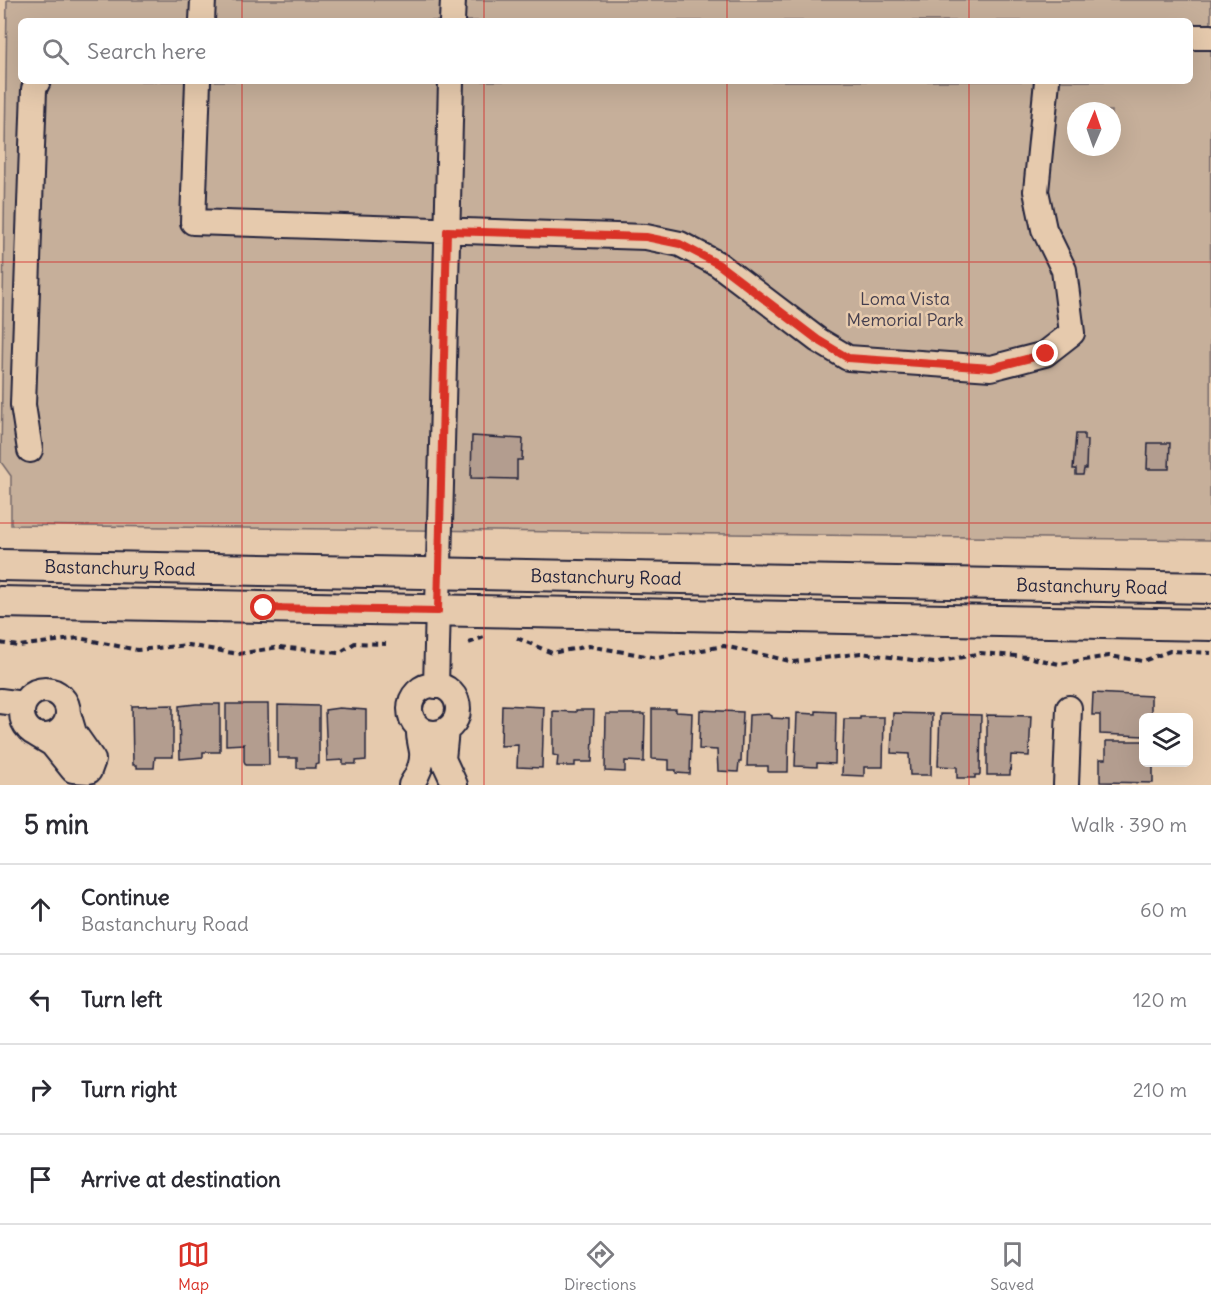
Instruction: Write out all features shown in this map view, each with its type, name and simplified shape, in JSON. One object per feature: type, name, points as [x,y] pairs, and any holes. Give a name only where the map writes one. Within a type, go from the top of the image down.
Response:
[{"type":"main road","name":"Bastanchury Road","points":[[0,565],[1211,588]]},
{"type":"main road","name":"Bastanchury Road","points":[[0,602],[1211,626]]},
{"type":"street","points":[[202,18],[203,0]]},
{"type":"street","points":[[452,18],[453,0]]},
{"type":"street","points":[[1193,37],[1211,37]]},
{"type":"street","points":[[30,450],[23,405],[34,89],[36,84]]},
{"type":"street","points":[[198,84],[193,222],[646,237],[680,244],[718,264],[818,340],[848,358],[991,368],[1046,354],[1072,333],[1064,270],[1044,229],[1036,191],[1047,84]]},
{"type":"street","points":[[436,686],[451,84]]},
{"type":"street","points":[[436,686],[450,692],[458,708],[456,719],[446,730],[432,733],[419,728],[412,719],[411,705],[415,694],[422,689],[436,686]]},
{"type":"street","points":[[54,692],[66,704],[68,713],[74,733],[93,760],[93,778],[73,770],[52,744],[31,732],[12,703],[35,693],[54,692]]},
{"type":"street","points":[[1066,785],[1069,708]]},
{"type":"street","points":[[37,735],[45,736],[60,730],[65,724],[68,713]]},
{"type":"street","points":[[411,785],[417,776],[422,754],[418,738],[419,728]]},
{"type":"street","points":[[446,730],[443,759],[455,785]]},
{"type":"path","points":[[509,634],[552,653],[589,646],[658,658],[724,646],[794,662],[861,653],[934,663],[981,653],[1028,657],[1059,664],[1108,657],[1143,661],[1170,651],[1211,653]]},
{"type":"path","points":[[469,643],[492,636]]},
{"type":"path","points":[[0,643],[18,646],[79,638],[137,650],[188,645],[238,654],[279,647],[339,653],[355,643],[386,644]]},
{"type":"green space","name":"Loma Vista Memorial Park","points":[[7,0],[1211,0],[1210,540],[11,525],[11,476],[1,462]]},
{"type":"building","points":[[1076,434],[1084,434],[1084,440],[1087,440],[1086,469],[1083,475],[1076,475],[1076,469],[1073,469]]},
{"type":"building","points":[[472,436],[523,439],[522,460],[517,460],[517,479],[471,478]]},
{"type":"building","points":[[1148,443],[1170,443],[1169,469],[1147,469]]},
{"type":"building","points":[[1093,693],[1151,696],[1151,713],[1139,713],[1139,736],[1100,734],[1100,715],[1092,715]]},
{"type":"building","points":[[220,704],[220,752],[203,752],[203,757],[180,759],[179,706]]},
{"type":"building","points":[[226,704],[268,704],[269,765],[246,765],[244,744],[226,745]]},
{"type":"building","points":[[173,705],[173,757],[155,757],[154,768],[137,768],[137,765],[133,765],[132,706]]},
{"type":"building","points":[[278,705],[319,706],[319,764],[315,765],[315,768],[297,768],[297,758],[278,758]]},
{"type":"building","points":[[502,705],[544,707],[542,768],[517,767],[518,745],[501,746]]},
{"type":"building","points":[[339,708],[366,710],[366,760],[356,761],[356,764],[343,764],[343,760],[327,761],[325,710]]},
{"type":"building","points":[[652,709],[676,709],[676,712],[692,713],[690,774],[669,770],[669,760],[652,759]]},
{"type":"building","points":[[576,710],[594,710],[592,762],[575,762],[575,766],[557,766],[558,756],[553,755],[553,711],[576,712]]},
{"type":"building","points":[[700,710],[743,712],[741,762],[739,762],[738,772],[718,771],[717,750],[699,749]]},
{"type":"building","points":[[816,711],[836,712],[835,764],[817,763],[817,767],[795,766],[797,713],[816,714]]},
{"type":"building","points":[[893,713],[932,714],[931,775],[910,775],[909,754],[891,753]]},
{"type":"building","points":[[606,714],[645,714],[644,762],[625,761],[625,772],[605,771]]},
{"type":"building","points":[[768,714],[772,718],[789,719],[788,772],[768,772],[768,766],[747,766],[749,715]]},
{"type":"building","points":[[940,714],[981,715],[980,775],[975,775],[975,778],[957,778],[957,767],[938,766]]},
{"type":"building","points":[[987,715],[1031,716],[1029,756],[1011,755],[1010,775],[987,775]]},
{"type":"building","points":[[860,717],[884,717],[883,767],[864,767],[864,776],[842,775],[844,719],[860,719]]},
{"type":"building","points":[[1106,741],[1139,741],[1139,767],[1153,767],[1153,783],[1100,782],[1100,759],[1106,759]]},
{"type":"route","points":[[264,608],[438,611],[447,231],[646,237],[680,244],[718,264],[818,340],[848,358],[991,368],[1046,354]]}]
